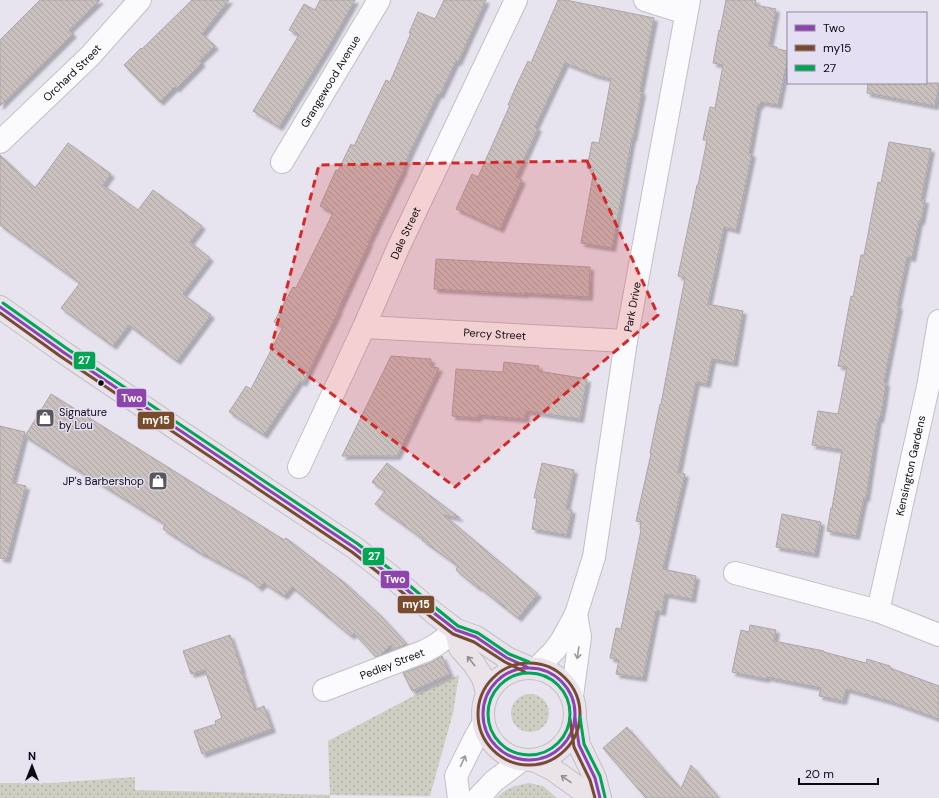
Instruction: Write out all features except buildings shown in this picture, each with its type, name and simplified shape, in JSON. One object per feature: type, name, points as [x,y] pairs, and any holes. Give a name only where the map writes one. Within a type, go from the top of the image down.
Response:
[{"type":"main road","points":[[0,307],[174,428],[355,548],[456,630],[476,636],[507,658],[532,668],[546,671],[562,681],[572,696],[575,707],[579,745],[595,778],[600,798]]},
{"type":"main road","points":[[456,630],[460,648],[474,664],[482,678],[487,693]]},
{"type":"main road","points":[[532,668],[514,670],[503,675],[494,683],[487,693],[482,709],[483,724],[488,737],[497,748],[509,756],[527,760],[552,769],[580,789],[600,798]]},
{"type":"main road","points":[[527,760],[545,757],[557,751],[566,742],[572,730],[575,718]]},
{"type":"street","name":"Orchard Street","points":[[0,142],[90,56],[140,0]]},
{"type":"street","name":"Grangewood Avenue","points":[[282,162],[378,0]]},
{"type":"street","name":"Dale Street","points":[[299,467],[364,327],[399,246],[516,0]]},
{"type":"street","points":[[645,0],[688,7]]},
{"type":"street","name":"Park Drive","points":[[532,668],[554,650],[562,640],[576,614],[594,557],[626,341],[688,7]]},
{"type":"street","name":"Kensington Gardens","points":[[878,611],[928,387],[939,321]]},
{"type":"street","name":"Percy Street","points":[[364,327],[626,341]]},
{"type":"street","points":[[735,573],[878,611],[939,635]]},
{"type":"street","name":"Park Drive","points":[[572,696],[580,636],[576,614]]},
{"type":"street","name":"Pedley Street","points":[[324,690],[425,650],[436,645],[456,630]]},
{"type":"street","points":[[459,798],[456,776],[483,724]]},
{"type":"street","points":[[478,798],[494,781],[527,760]]},
{"type":"highlighted area","points":[[587,161],[658,315],[455,487],[271,348],[319,165]]},
{"type":"shaded area","points":[[459,675],[453,713],[430,796],[330,795],[328,741],[427,689]]},
{"type":"shaded area","points":[[526,694],[534,694],[546,703],[549,713],[546,723],[540,729],[534,732],[526,732],[514,723],[511,717],[511,709],[520,697]]},
{"type":"shaded area","points":[[135,777],[135,790],[330,795],[330,798],[0,798],[0,783],[51,783]]},
{"type":"shaded area","points":[[529,783],[543,786],[557,798],[496,798],[504,791]]},
{"type":"transit line","name":"27","points":[[3,303],[66,348],[358,544],[458,626],[478,633],[509,654],[529,662]]},
{"type":"transit line","name":"Two","points":[[0,307],[63,352],[355,548],[456,630],[476,637],[507,658],[527,667]]},
{"type":"transit line","name":"my15","points":[[0,313],[60,356],[352,552],[453,634],[474,642],[505,662],[525,672]]},
{"type":"transit line","name":"my15","points":[[529,663],[549,667],[557,671],[565,678],[572,686],[576,694],[580,714],[576,734],[572,742],[565,750],[557,757],[549,761],[529,765],[509,761],[501,757],[493,750],[486,742],[482,734],[478,714],[482,694],[486,686],[493,678],[501,671],[509,667],[529,663]]},
{"type":"transit line","name":"Two","points":[[529,668],[547,671],[562,681],[572,696],[575,714],[572,732],[562,747],[547,757],[529,760],[511,757],[496,747],[486,732],[483,714],[486,696],[496,681],[511,671],[529,668]]},
{"type":"transit line","name":"27","points":[[529,673],[545,676],[558,685],[567,698],[570,714],[567,730],[558,743],[545,752],[529,755],[513,752],[500,743],[491,730],[488,714],[491,698],[500,685],[513,676],[529,673]]},
{"type":"transit line","name":"27","points":[[580,717],[584,744],[600,776],[605,797]]},
{"type":"transit line","name":"Two","points":[[575,718],[579,745],[595,778],[600,798]]},
{"type":"transit line","name":"my15","points":[[570,719],[574,747],[590,780],[595,798]]},
{"type":"place","name":"Signature by Lou","points":[[45,418]]},
{"type":"place","name":"JP's Barbershop","points":[[158,481]]}]
